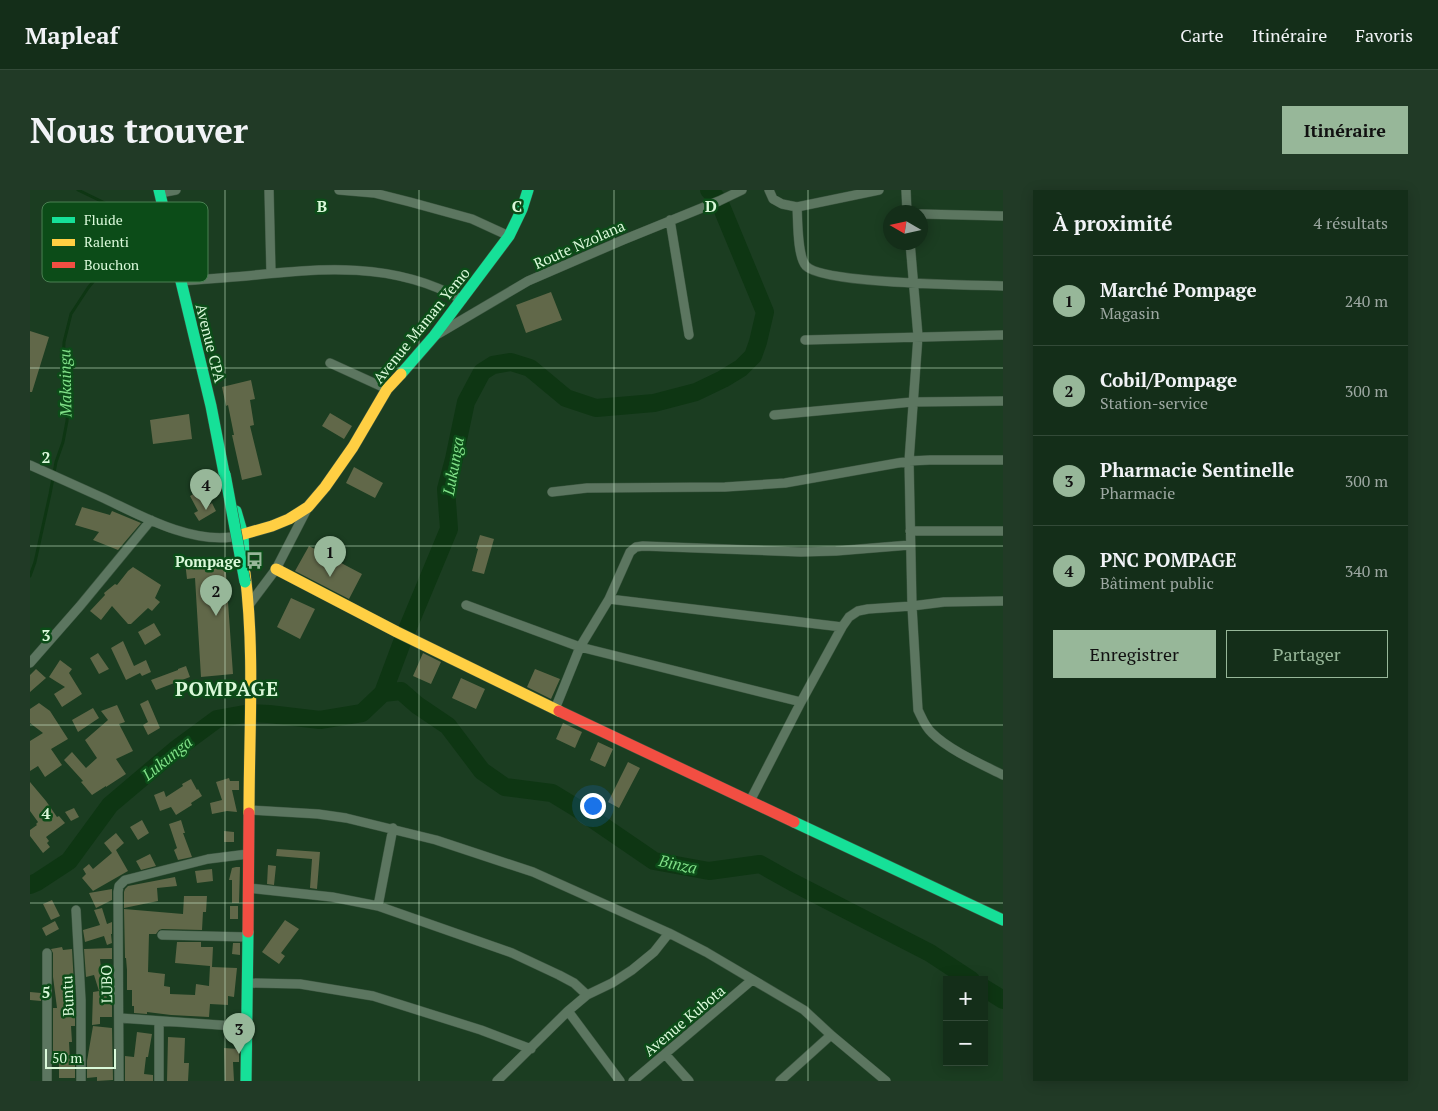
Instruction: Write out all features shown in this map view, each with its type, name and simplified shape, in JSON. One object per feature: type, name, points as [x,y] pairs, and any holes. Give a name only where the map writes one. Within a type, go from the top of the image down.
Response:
[{"type":"street","points":[[160,191],[176,190]]},
{"type":"street","points":[[269,190],[272,273]]},
{"type":"street","points":[[339,190],[374,193],[410,202],[472,219],[510,236]]},
{"type":"street","name":"Avenue Maman Yemo","points":[[238,536],[290,519],[308,507],[325,487],[353,447],[387,389],[434,336],[510,236],[528,190]]},
{"type":"street","points":[[769,190],[774,199],[782,204],[797,207],[879,190]]},
{"type":"street","points":[[906,190],[907,205]]},
{"type":"street","name":"Route Nzolana","points":[[434,336],[528,281],[740,191]]},
{"type":"street","points":[[797,207],[800,259],[813,272],[913,283],[1003,286]]},
{"type":"street","points":[[928,214],[1003,216]]},
{"type":"street","points":[[670,220],[689,335]]},
{"type":"street","points":[[911,250],[918,336],[909,461],[912,606],[918,710],[931,732],[947,745],[1003,775]]},
{"type":"street","points":[[208,279],[344,269],[405,276],[437,287],[462,300]]},
{"type":"street","name":"Avenue CPA","points":[[181,282],[212,406],[225,474]]},
{"type":"street","points":[[805,340],[1003,335]]},
{"type":"street","points":[[330,363],[387,389]]},
{"type":"street","points":[[774,415],[912,402],[1003,402]]},
{"type":"street","points":[[552,492],[588,488],[725,488],[785,484],[909,461],[1003,460]]},
{"type":"street","points":[[30,465],[151,520],[214,539],[238,536]]},
{"type":"street","points":[[225,474],[238,536],[249,605],[248,1026],[246,1081]]},
{"type":"street","points":[[225,474],[246,582]]},
{"type":"street","points":[[249,605],[276,569],[308,507]]},
{"type":"street","points":[[30,663],[151,520]]},
{"type":"street","points":[[910,531],[1003,531]]},
{"type":"street","points":[[555,709],[580,647],[609,599],[630,552],[636,547],[801,552],[910,545]]},
{"type":"street","points":[[276,569],[396,632],[555,709],[1003,920]]},
{"type":"street","points":[[609,599],[842,627]]},
{"type":"street","points":[[750,801],[801,702],[842,627],[850,617],[858,611],[868,609],[944,602],[1003,601]]},
{"type":"street","points":[[466,605],[580,647],[801,702]]},
{"type":"street","points":[[249,810],[318,814],[393,828],[533,872],[669,933],[706,952],[804,1010],[881,1080]]},
{"type":"street","points":[[378,906],[393,828]]},
{"type":"street","name":"LUBO","points":[[119,1081],[119,886],[125,880],[131,878],[208,859],[248,854]]},
{"type":"street","points":[[248,888],[332,897],[378,906],[512,953],[559,974],[574,983],[587,995]]},
{"type":"street","name":"Buntu","points":[[76,910],[81,1000],[80,1081]]},
{"type":"street","points":[[497,1081],[568,1011],[587,995],[612,984],[632,970],[654,952],[669,933]]},
{"type":"street","points":[[162,936],[248,937]]},
{"type":"street","points":[[46,1081],[48,953]]},
{"type":"street","name":"Avenue Kubota","points":[[633,1081],[752,980]]},
{"type":"street","points":[[248,983],[300,984],[373,996],[481,1030],[531,1049]]},
{"type":"street","points":[[568,1011],[620,1081]]},
{"type":"street","points":[[120,1018],[248,1026]]},
{"type":"street","points":[[158,1081],[159,1021]]},
{"type":"street","points":[[780,1081],[831,1035]]},
{"type":"street","points":[[665,1054],[689,1081]]},
{"type":"building","points":[[551,292],[562,320],[526,333],[516,305]]},
{"type":"building","points":[[30,331],[49,337],[32,392],[30,392]]},
{"type":"building","points":[[251,380],[255,399],[250,400],[254,425],[250,426],[262,475],[242,480],[232,435],[234,435],[228,405],[226,406],[222,387]]},
{"type":"building","points":[[330,413],[352,426],[344,439],[322,426]]},
{"type":"building","points":[[189,414],[192,439],[153,444],[150,420]]},
{"type":"building","points":[[354,467],[383,483],[375,498],[346,483]]},
{"type":"building","points":[[200,490],[209,505],[212,503],[216,511],[199,521],[194,513],[198,511],[190,496]]},
{"type":"building","points":[[82,507],[110,515],[112,511],[141,523],[118,550],[93,540],[99,532],[75,525]]},
{"type":"building","points":[[480,535],[494,539],[484,574],[472,571]]},
{"type":"building","points":[[309,546],[362,574],[349,599],[295,571]]},
{"type":"building","points":[[225,559],[233,674],[201,677],[195,578],[187,579],[185,562]]},
{"type":"building","points":[[133,567],[161,585],[155,598],[160,602],[152,611],[148,608],[131,624],[128,624],[112,606],[101,620],[90,611],[105,595],[104,593],[115,584],[117,585]]},
{"type":"building","points":[[291,598],[315,609],[300,639],[277,627]]},
{"type":"building","points":[[154,623],[161,635],[145,645],[138,632]]},
{"type":"building","points":[[123,641],[134,666],[146,660],[151,672],[142,676],[140,673],[126,680],[111,648]]},
{"type":"building","points":[[98,653],[109,669],[99,674],[90,658]]},
{"type":"building","points":[[423,653],[441,662],[431,684],[413,676]]},
{"type":"building","points":[[60,660],[72,669],[69,673],[82,694],[62,707],[54,694],[65,687],[49,677]]},
{"type":"building","points":[[186,666],[190,677],[156,690],[151,680]]},
{"type":"building","points":[[36,669],[46,678],[30,692],[30,675]]},
{"type":"building","points":[[535,669],[560,679],[551,699],[527,687]]},
{"type":"building","points":[[461,678],[485,689],[476,709],[452,698]]},
{"type":"building","points":[[148,700],[160,728],[148,735],[143,725],[148,722],[140,704]]},
{"type":"building","points":[[39,703],[50,711],[68,739],[51,749],[62,765],[45,777],[38,766],[30,771],[30,741],[43,733],[30,723],[30,709]]},
{"type":"building","points":[[117,705],[125,722],[119,724],[133,751],[116,759],[126,774],[92,795],[81,782],[83,781],[64,760],[72,752],[86,768],[97,758],[85,740],[108,720],[101,711]]},
{"type":"building","points":[[93,708],[99,718],[78,732],[72,720]]},
{"type":"building","points":[[563,723],[582,732],[575,748],[556,739]]},
{"type":"building","points":[[598,742],[613,749],[605,767],[590,760]]},
{"type":"building","points":[[628,762],[640,768],[619,808],[608,802]]},
{"type":"building","points":[[229,778],[230,781],[239,781],[239,790],[232,790],[237,812],[227,811],[212,814],[210,803],[222,800],[216,782]]},
{"type":"building","points":[[191,779],[202,796],[176,815],[171,807],[160,811],[154,795],[164,791],[166,797]]},
{"type":"building","points":[[30,782],[57,817],[59,816],[65,823],[46,837],[50,847],[43,853],[30,836],[30,830],[38,822],[30,811]]},
{"type":"building","points":[[74,808],[79,817],[71,821],[65,812]]},
{"type":"building","points":[[142,820],[149,833],[138,840],[130,827]]},
{"type":"building","points":[[181,820],[185,833],[183,833],[192,857],[178,860],[174,850],[177,848],[169,824]]},
{"type":"building","points":[[224,831],[234,832],[234,842],[224,842]]},
{"type":"building","points":[[116,833],[124,843],[116,850],[128,871],[93,891],[82,878],[86,874],[83,869],[89,864],[93,869],[112,853],[104,843]]},
{"type":"building","points":[[277,849],[320,852],[317,889],[310,888],[312,859],[276,856]]},
{"type":"building","points":[[150,854],[156,866],[141,870],[136,861]]},
{"type":"building","points":[[268,865],[276,866],[274,885],[267,884]]},
{"type":"building","points":[[240,867],[239,903],[232,903],[232,880],[229,880],[232,868]]},
{"type":"building","points":[[212,869],[213,881],[197,883],[195,871]]},
{"type":"building","points":[[175,877],[177,886],[157,888],[158,901],[124,908],[124,892],[128,886]]},
{"type":"building","points":[[112,889],[112,900],[96,908],[89,893]]},
{"type":"building","points":[[184,896],[207,896],[206,912],[203,912],[202,930],[162,929],[156,934],[149,934],[148,972],[165,974],[164,986],[170,987],[170,994],[195,995],[196,984],[209,986],[210,966],[175,963],[177,942],[201,942],[201,947],[213,947],[212,967],[237,968],[234,997],[228,996],[228,1005],[210,1004],[209,1017],[147,1012],[147,1014],[134,1013],[132,990],[127,990],[124,909],[183,914]]},
{"type":"building","points":[[52,900],[60,916],[51,920],[43,904]]},
{"type":"building","points":[[230,906],[238,906],[238,919],[230,919]]},
{"type":"building","points":[[102,908],[107,924],[112,922],[112,943],[107,945],[104,936],[85,942],[83,930],[100,925],[94,910]]},
{"type":"building","points":[[285,920],[299,929],[281,953],[285,956],[279,964],[262,952]]},
{"type":"building","points":[[55,921],[59,929],[46,936],[42,928]]},
{"type":"building","points":[[233,943],[240,943],[240,955],[232,954]]},
{"type":"building","points":[[62,947],[63,950],[72,949],[74,985],[70,985],[73,1007],[75,1007],[75,1026],[71,1026],[72,1042],[69,1042],[70,1061],[75,1061],[75,1078],[59,1078],[59,1054],[53,1054],[53,1008],[57,1008],[53,977],[53,953],[51,949]]},
{"type":"building","points":[[112,948],[112,959],[100,959],[102,976],[104,975],[109,1002],[112,1002],[112,1017],[100,1017],[100,1024],[92,1025],[93,992],[99,991],[94,975],[86,977],[84,949]]},
{"type":"building","points":[[30,992],[41,993],[41,1001],[30,1000]]},
{"type":"building","points":[[93,1026],[112,1028],[113,1080],[97,1081],[97,1077],[87,1078],[87,1061]]},
{"type":"building","points":[[137,1032],[152,1034],[144,1074],[153,1075],[153,1081],[125,1081],[125,1056],[134,1057]]},
{"type":"building","points":[[168,1037],[185,1038],[184,1063],[189,1063],[188,1081],[167,1081]]},
{"type":"building","points":[[224,1048],[239,1049],[239,1062],[233,1062],[234,1081],[225,1081]]},
{"type":"waterway","name":"Makaingu","points":[[78,190],[103,202]]},
{"type":"waterway","name":"Lukunga","points":[[30,885],[69,861],[110,805],[175,750],[217,719],[250,713],[320,720],[362,713],[383,693],[449,529],[446,489],[466,402],[482,372],[493,365],[511,362],[530,368],[566,398],[596,408],[654,403],[696,392],[741,368],[753,356],[765,312],[719,201],[709,190]]},
{"type":"waterway","name":"Makaingu","points":[[30,576],[35,562],[56,462],[63,442],[67,421],[68,402],[63,368],[64,342],[71,314],[93,282]]},
{"type":"waterway","name":"Binza","points":[[383,693],[401,691],[417,705],[448,726],[482,771],[505,787],[552,793],[654,861],[709,871],[760,864],[930,953],[965,976]]},
{"type":"waterway","name":"Binza","points":[[988,991],[1003,1000]]},
{"type":"traffic: fast","points":[[159,190],[162,202]]},
{"type":"traffic: fast","points":[[401,374],[434,336],[509,236],[522,209],[528,190]]},
{"type":"traffic: fast","points":[[181,282],[211,406],[226,483]]},
{"type":"traffic: fast","points":[[225,474],[245,582]]},
{"type":"traffic: fast","points":[[236,511],[243,535],[244,557]]},
{"type":"traffic: fast","points":[[794,822],[1003,920]]},
{"type":"traffic: fast","points":[[246,1081],[248,932]]},
{"type":"traffic: slow","points":[[237,536],[272,526],[289,519],[308,507],[325,487],[353,447],[387,389],[401,374]]},
{"type":"traffic: slow","points":[[276,569],[397,632],[559,711]]},
{"type":"traffic: slow","points":[[245,573],[251,663],[249,813]]},
{"type":"traffic: jam","points":[[559,711],[794,822]]},
{"type":"traffic: jam","points":[[248,932],[249,813]]},
{"type":"place","name":"PNC POMPAGE","points":[[206,510]]},
{"type":"place","name":"Pompage","points":[[255,561]]},
{"type":"place","name":"Marché Pompage","points":[[330,577]]},
{"type":"place","name":"Cobil/Pompage","points":[[216,616]]},
{"type":"place","name":"Pharmacie Sentinelle","points":[[239,1054]]},
{"type":"district","name":"POMPAGE","points":[[227,688]]}]
